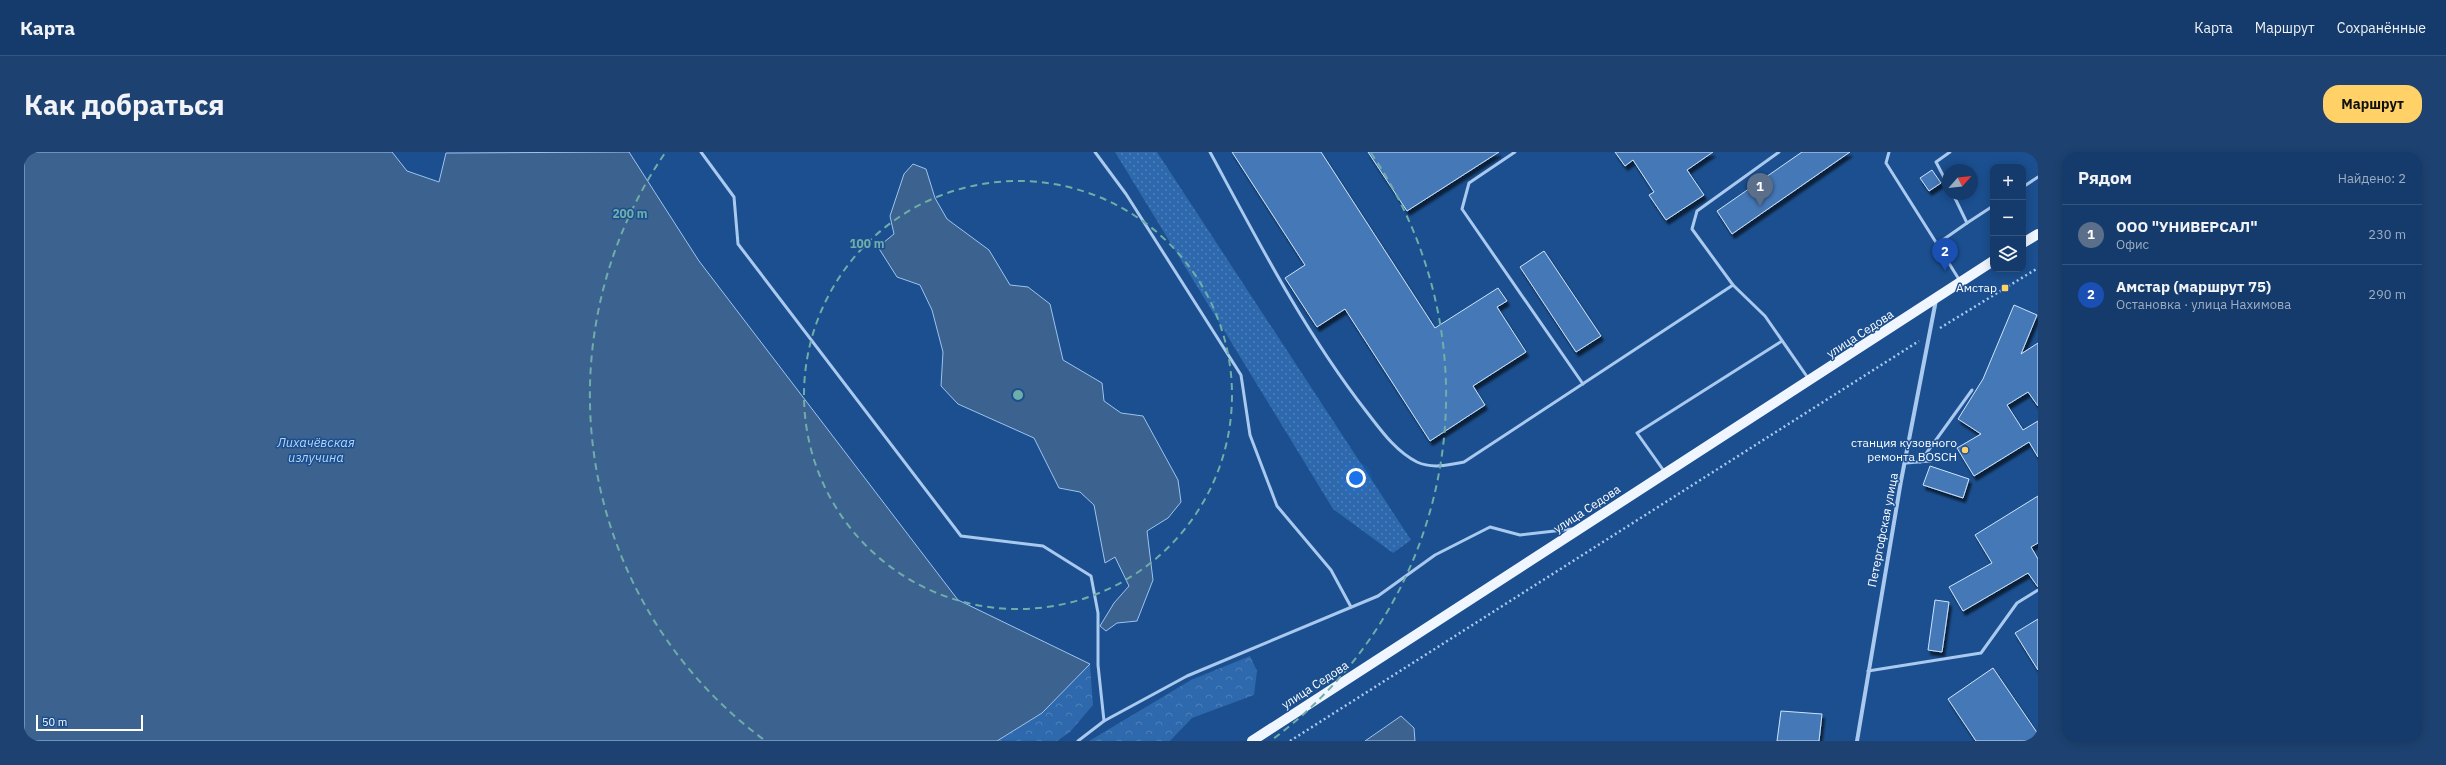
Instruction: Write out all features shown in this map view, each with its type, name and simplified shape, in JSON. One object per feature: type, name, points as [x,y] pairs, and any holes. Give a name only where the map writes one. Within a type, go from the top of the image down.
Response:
[{"type":"main road","points":[[2026,241],[2038,234]]},
{"type":"main road","points":[[1960,282],[1990,264]]},
{"type":"main road","name":"улица Седова","points":[[1252,741],[1936,300],[1960,282]]},
{"type":"street","name":"Петергофская улица","points":[[1857,741],[1899,489],[1906,464],[1936,300]]},
{"type":"lane","points":[[702,152],[734,197],[738,244],[961,536],[1043,546],[1091,576],[1098,613],[1098,665],[1104,722]]},
{"type":"lane","points":[[1095,152],[1126,194],[1241,375],[1250,435],[1277,506],[1331,570],[1351,608]]},
{"type":"lane","points":[[1210,152],[1278,278],[1338,375],[1390,441],[1417,462],[1441,466],[1464,462],[1733,284]]},
{"type":"lane","points":[[1515,152],[1469,183],[1462,209],[1583,384]]},
{"type":"lane","points":[[1779,152],[1697,211],[1692,229],[1733,284],[1765,316],[1810,381]]},
{"type":"lane","points":[[1889,152],[1886,163],[1960,282]]},
{"type":"lane","points":[[1942,174],[1936,162],[1950,152]]},
{"type":"lane","points":[[2026,185],[2038,177]]},
{"type":"lane","points":[[1956,200],[1967,224]]},
{"type":"lane","points":[[1937,244],[1990,208]]},
{"type":"lane","points":[[1666,474],[1637,433],[1782,341]]},
{"type":"lane","points":[[1920,462],[1972,390]]},
{"type":"lane","points":[[1906,464],[1930,461]]},
{"type":"lane","points":[[1078,741],[1104,722],[1187,676],[1378,596],[1435,555],[1490,527],[1520,535],[1582,528]]},
{"type":"lane","points":[[1868,671],[1981,653],[2017,602],[2038,590]]},
{"type":"path","points":[[1290,741],[1930,333],[2038,268]]},
{"type":"green space","points":[[1115,152],[1157,152],[1411,540],[1393,553],[1333,509]]},
{"type":"green space","points":[[1250,656],[1257,671],[1254,695],[1192,718],[1170,741],[1089,741],[1191,680]]},
{"type":"green space","points":[[1090,664],[1093,705],[1070,732],[1057,741],[997,741],[1042,713]]},
{"type":"water","name":"Лихачёвская излучина","points":[[24,152],[392,152],[407,171],[439,182],[446,153],[629,152],[699,261],[958,600],[1090,664],[1042,713],[997,741],[24,741]]},
{"type":"water","points":[[913,164],[926,169],[935,198],[947,219],[989,250],[1010,285],[1028,287],[1050,304],[1063,360],[1102,383],[1104,401],[1121,413],[1143,416],[1178,480],[1181,502],[1168,518],[1147,531],[1153,580],[1137,621],[1117,623],[1106,631],[1100,626],[1114,603],[1129,586],[1115,557],[1105,563],[1094,505],[1080,492],[1059,488],[1034,438],[958,404],[941,386],[943,352],[932,310],[920,285],[897,277],[878,247],[894,234],[890,216],[904,174]]},
{"type":"water","points":[[1401,716],[1414,728],[1415,741],[1365,741]]},
{"type":"building","points":[[1232,152],[1321,152],[1435,328],[1498,288],[1507,301],[1497,307],[1526,352],[1473,386],[1485,405],[1430,441],[1345,309],[1317,327],[1285,278],[1305,265]]},
{"type":"building","points":[[1368,152],[1499,152],[1407,211]]},
{"type":"building","points":[[1615,152],[1713,152],[1687,170],[1704,195],[1666,220],[1649,195],[1654,192],[1633,160],[1625,166]]},
{"type":"building","points":[[1802,152],[1850,152],[1732,234],[1717,211]]},
{"type":"building","points":[[1932,170],[1941,183],[1929,191],[1920,178]]},
{"type":"building","points":[[1544,251],[1601,336],[1576,352],[1520,267]]},
{"type":"building","points":[[2014,305],[2037,315],[2021,354],[2038,343],[2038,406],[2028,392],[2007,405],[2023,430],[2038,421],[2038,457],[2029,442],[1974,476],[1957,448],[1981,434],[1958,419],[1983,379]]},
{"type":"building","points":[[1930,466],[1969,479],[1963,498],[1923,485]]},
{"type":"building","points":[[2038,496],[2038,543],[2031,547],[2038,559],[2038,587],[2028,573],[1963,611],[1949,587],[1992,563],[1975,535]]},
{"type":"building","points":[[1935,600],[1949,602],[1942,652],[1928,650]]},
{"type":"building","points":[[2038,619],[2038,670],[2015,633]]},
{"type":"building","points":[[1993,668],[2038,734],[2038,741],[1976,741],[1948,699]]},
{"type":"building","points":[[1781,711],[1822,714],[1819,741],[1777,741]]},
{"type":"place","name":"ООО \"УНИВЕРСАЛ\"","points":[[1760,206]]},
{"type":"place","name":"Амстар (маршрут 75)","points":[[1945,271]]},
{"type":"place","name":"Амстар","points":[[2005,288]]},
{"type":"place","name":"станция кузовного ремонта BOSCH","points":[[1965,450]]}]
